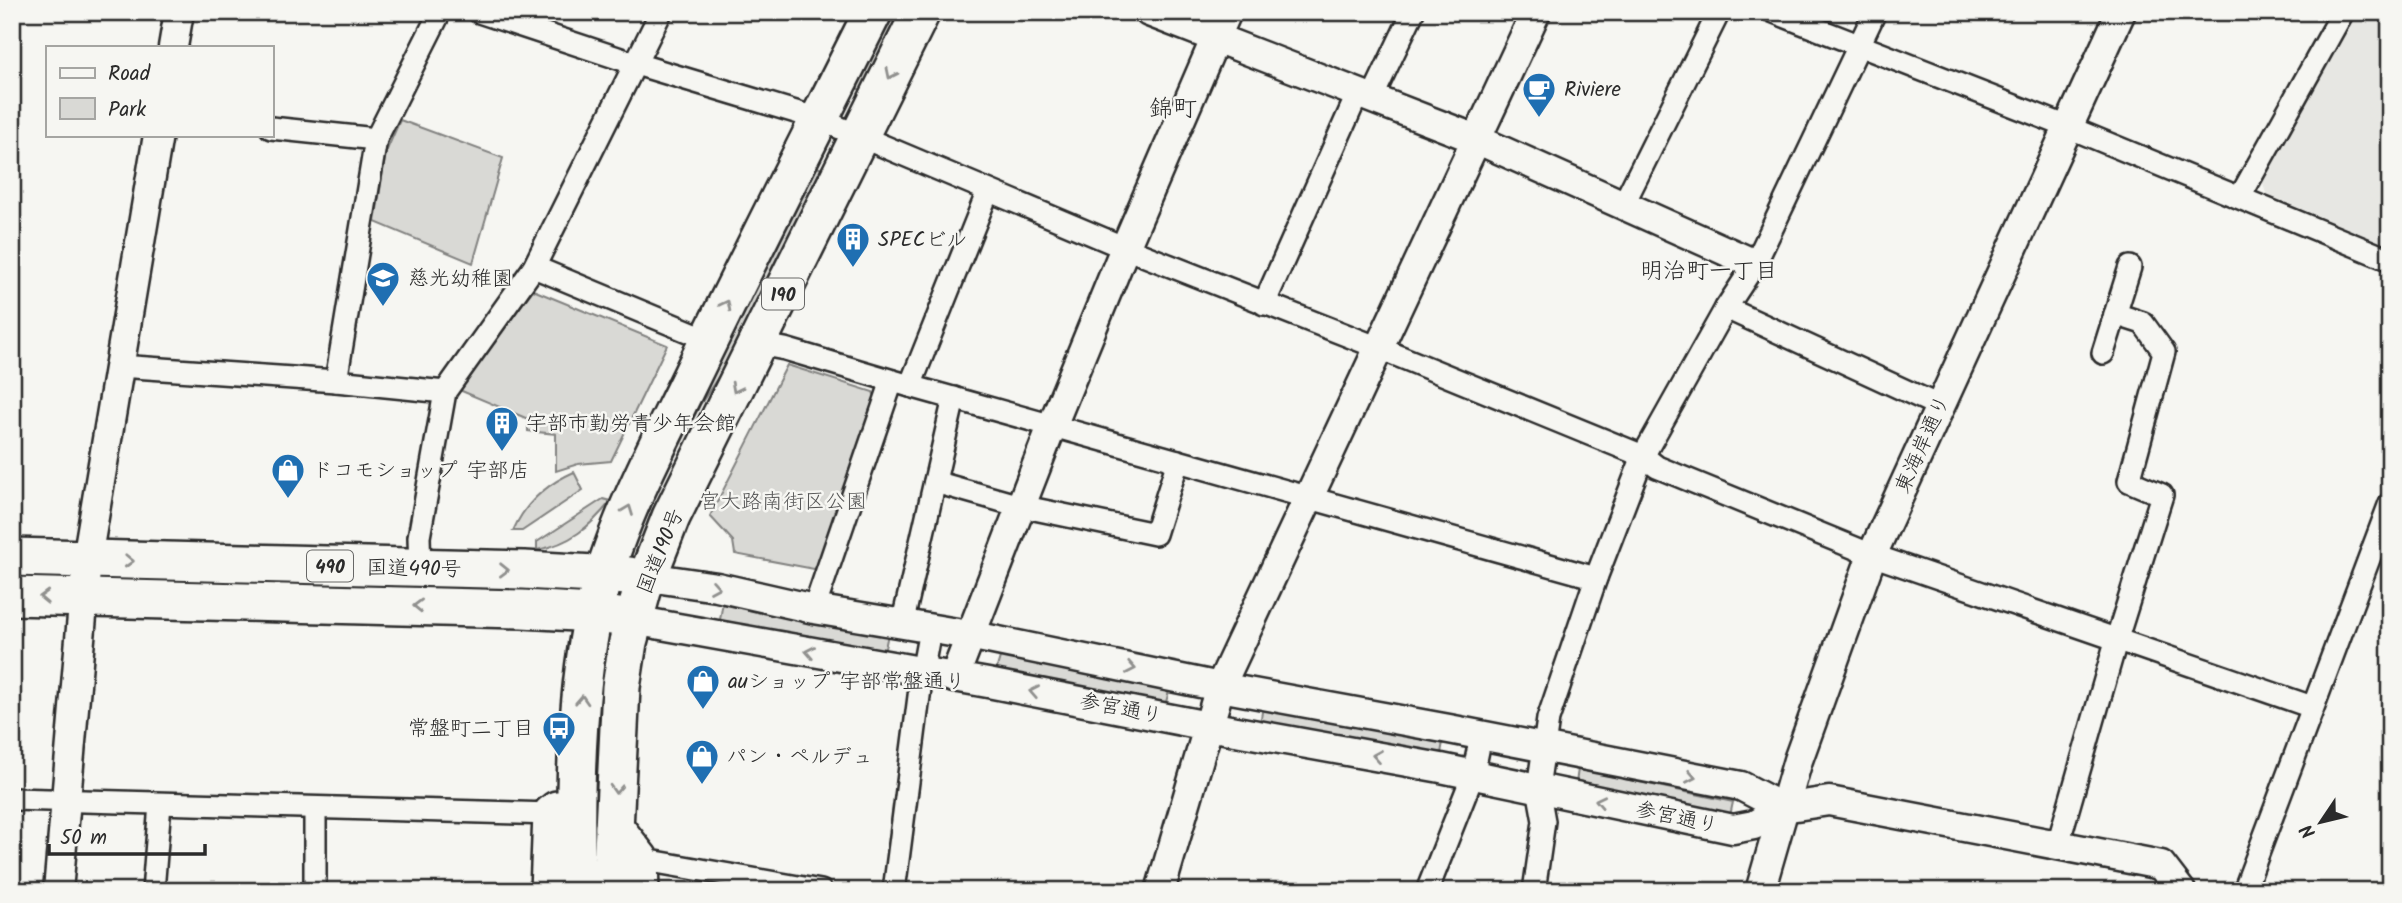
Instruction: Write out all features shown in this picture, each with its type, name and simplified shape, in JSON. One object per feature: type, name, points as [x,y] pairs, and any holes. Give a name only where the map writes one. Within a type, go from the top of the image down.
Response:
[{"type":"highway","name":"国道190号","points":[[577,891],[576,842],[564,803],[594,613],[604,574],[633,497],[873,12]]},
{"type":"highway","name":"国道190号","points":[[625,879],[614,827],[621,687],[633,620],[671,517],[921,12]]},
{"type":"highway","name":"国道490号","points":[[12,557],[524,570],[648,577]]},
{"type":"highway","name":"国道490号","points":[[12,596],[494,608],[594,613],[633,620]]},
{"type":"highway","points":[[549,891],[564,803]]},
{"type":"street","points":[[173,46],[179,12]]},
{"type":"street","points":[[336,380],[376,139],[440,12]]},
{"type":"street","points":[[479,12],[636,64],[819,119],[1125,248],[1643,456],[1657,467],[1872,555],[2312,707]]},
{"type":"street","points":[[420,569],[419,537],[445,392],[534,267],[661,12]]},
{"type":"street","points":[[1149,12],[1476,139],[1755,264]]},
{"type":"street","points":[[954,678],[1052,426],[1227,12]]},
{"type":"street","points":[[1265,304],[1365,95],[1412,12]]},
{"type":"street","points":[[1160,891],[1220,687],[1536,12]]},
{"type":"street","points":[[1623,205],[1718,12]]},
{"type":"street","points":[[1774,12],[2068,127],[2390,260]]},
{"type":"street","points":[[1534,891],[1544,821],[1538,788],[1548,719],[1596,578],[1643,456],[1726,308],[1755,264],[1875,12]]},
{"type":"street","name":"東海岸通り","points":[[1760,891],[1783,808],[1872,555],[2121,12]]},
{"type":"street","points":[[2239,197],[2343,12]]},
{"type":"street","points":[[273,128],[376,139]]},
{"type":"street","points":[[58,891],[87,559],[158,136]]},
{"type":"street","points":[[814,609],[901,383],[988,191]]},
{"type":"street","points":[[534,267],[709,340]]},
{"type":"street","points":[[2103,353],[2130,267]]},
{"type":"street","points":[[1726,308],[1939,406]]},
{"type":"street","points":[[2058,844],[2117,638],[2162,495],[2130,481],[2164,352],[2143,323],[2115,314]]},
{"type":"street","points":[[758,344],[785,349],[1596,578]]},
{"type":"street","points":[[119,366],[336,380],[445,392]]},
{"type":"street","points":[[902,625],[954,398]]},
{"type":"street","points":[[935,482],[1020,506],[1155,534],[1178,461]]},
{"type":"street","points":[[2244,891],[2390,503]]},
{"type":"street","name":"参宮通り","points":[[648,577],[717,587],[814,609],[969,635],[1220,687],[1741,786],[1783,808]]},
{"type":"street","name":"参宮通り","points":[[633,620],[1473,775],[1733,829],[1754,825],[1783,808]]},
{"type":"street","points":[[894,891],[930,630]]},
{"type":"street","points":[[1427,891],[1473,775],[1481,736]]},
{"type":"street","points":[[12,799],[316,808],[564,803]]},
{"type":"street","points":[[1783,808],[1829,801],[2161,864],[2181,891]]},
{"type":"street","points":[[153,891],[160,804]]},
{"type":"street","points":[[314,891],[316,808]]},
{"type":"street","points":[[625,879],[821,891]]},
{"type":"shaded area","points":[[2356,12],[2390,12],[2390,246],[2266,194],[2261,176]]},
{"type":"green space","points":[[889,12],[903,12],[862,89],[858,89],[855,85]]},
{"type":"green space","points":[[400,120],[503,158],[473,263],[375,222],[386,152]]},
{"type":"green space","points":[[815,166],[826,171],[746,334],[700,405],[654,498],[649,496]]},
{"type":"green space","points":[[533,290],[667,345],[611,461],[578,464],[556,471],[556,434],[528,431],[528,419],[457,389]]},
{"type":"green space","name":"宮大路南街区公園","points":[[787,365],[873,392],[879,405],[821,566],[814,569],[735,554],[733,541],[710,516]]},
{"type":"green space","points":[[574,472],[583,490],[522,531],[513,531],[530,503],[555,482]]},
{"type":"green space","points":[[603,499],[611,501],[578,533],[560,543],[537,550],[537,542]]},
{"type":"green space","points":[[123,571],[516,583],[515,592],[123,580]]},
{"type":"green space","points":[[723,601],[888,634],[884,653],[720,620]]},
{"type":"green space","points":[[1001,654],[1170,687],[1165,706],[995,674]]},
{"type":"green space","points":[[1263,706],[1443,742],[1440,759],[1260,724]]},
{"type":"green space","points":[[1578,769],[1733,802],[1730,816],[1576,783]]},
{"type":"place","name":"Riviere","points":[[1539,119]]},
{"type":"place","name":"SPECビル","points":[[853,269]]},
{"type":"place","name":"慈光幼稚園","points":[[383,308]]},
{"type":"place","name":"宇部市勤労青少年会館","points":[[502,453]]},
{"type":"place","name":"ドコモショップ 宇部店","points":[[288,500]]},
{"type":"place","name":"auショップ 宇部常盤通り","points":[[703,711]]},
{"type":"place","name":"常盤町二丁目","points":[[559,758]]},
{"type":"place","name":"パン・ペルデュ","points":[[702,786]]},
{"type":"district","name":"錦町","points":[[1173,108]]},
{"type":"district","name":"明治町一丁目","points":[[1709,270]]}]
